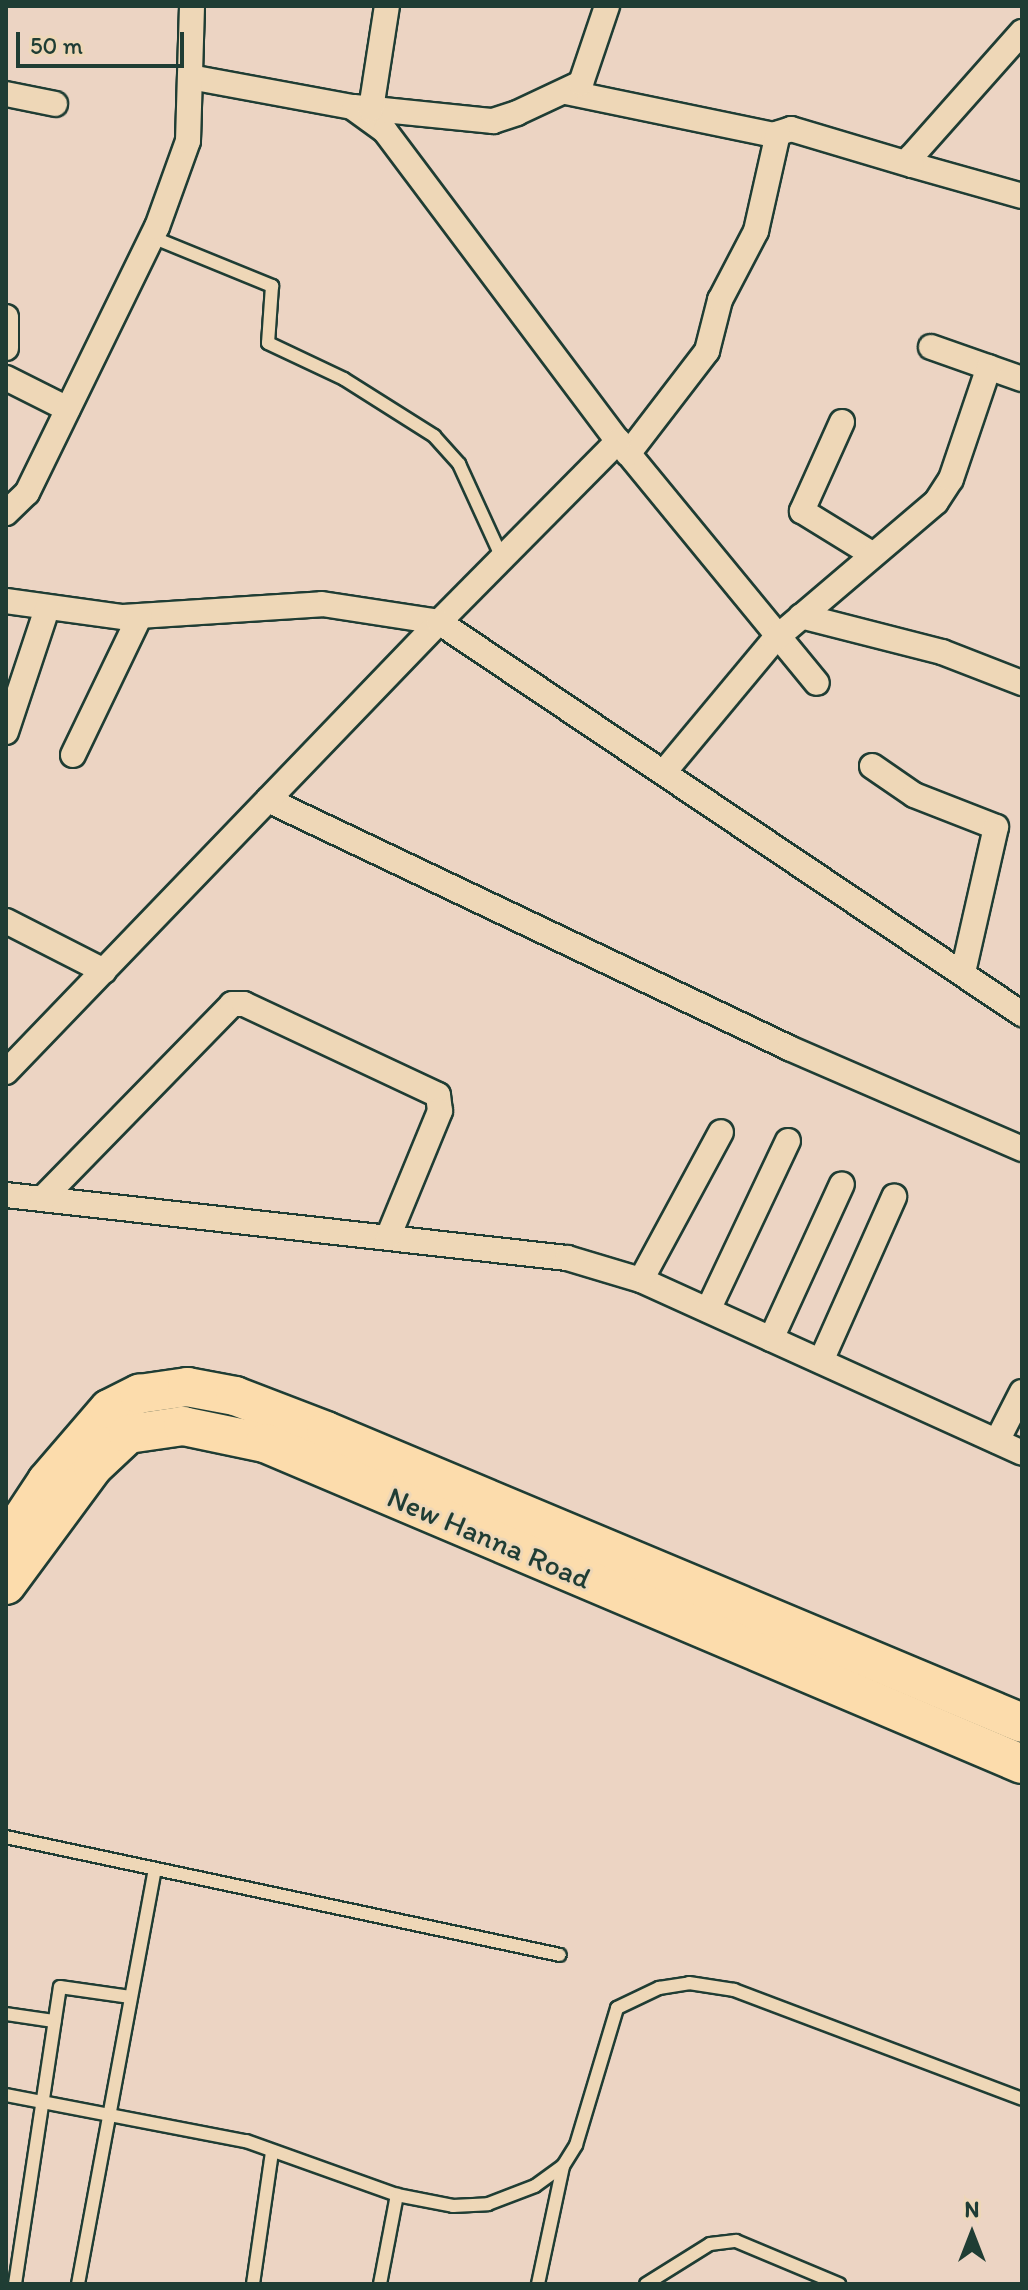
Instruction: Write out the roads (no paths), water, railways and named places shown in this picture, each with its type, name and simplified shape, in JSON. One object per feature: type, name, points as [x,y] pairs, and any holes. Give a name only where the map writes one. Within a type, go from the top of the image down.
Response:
[{"type":"main road","name":"New Hanna Road","points":[[6,1543],[47,1481],[109,1409],[139,1394],[187,1387],[235,1396],[326,1431],[1022,1723]]},
{"type":"main road","name":"New Hanna Road","points":[[6,1585],[93,1467],[128,1434],[183,1426],[265,1443],[1022,1764]]},
{"type":"street","points":[[6,513],[27,493],[152,237],[188,141],[192,6]]},
{"type":"street","points":[[361,108],[387,6]]},
{"type":"street","points":[[190,77],[361,108],[493,121],[581,83],[594,56],[607,6]]},
{"type":"street","points":[[912,165],[914,151],[1022,32]]},
{"type":"street","points":[[566,92],[778,133],[791,129],[1022,196]]},
{"type":"street","points":[[6,94],[55,104]]},
{"type":"street","points":[[361,108],[385,131],[623,447],[775,639],[817,683]]},
{"type":"street","points":[[6,1072],[502,558],[623,447],[707,351],[720,300],[756,231],[778,133]]},
{"type":"street","points":[[6,317],[6,348]]},
{"type":"street","points":[[931,347],[1022,379]]},
{"type":"street","points":[[664,772],[775,639],[936,502],[951,479],[989,367]]},
{"type":"street","points":[[6,378],[68,409]]},
{"type":"street","points":[[842,422],[802,511],[872,554]]},
{"type":"street","points":[[6,601],[47,609],[140,616],[322,604],[439,622],[1022,1014]]},
{"type":"street","points":[[6,732],[47,609]]},
{"type":"street","points":[[73,755],[140,616]]},
{"type":"street","points":[[801,616],[942,652],[1022,683]]},
{"type":"street","points":[[872,766],[914,795],[996,827],[963,972]]},
{"type":"street","points":[[268,800],[789,1048],[1022,1149]]},
{"type":"street","points":[[6,921],[104,971]]},
{"type":"street","points":[[42,1199],[232,1004],[244,1004],[438,1095],[440,1111],[388,1237]]},
{"type":"street","points":[[641,1280],[721,1132]]},
{"type":"street","points":[[708,1310],[788,1141]]},
{"type":"street","points":[[771,1339],[842,1184]]},
{"type":"street","points":[[6,1195],[567,1258],[641,1280],[1022,1453]]},
{"type":"street","points":[[821,1361],[894,1197]]},
{"type":"street","points":[[997,1441],[1022,1392]]},
{"type":"lane","points":[[152,237],[272,286],[268,343],[344,379],[434,436],[459,464],[502,558]]},
{"type":"lane","points":[[6,1837],[560,1955]]},
{"type":"lane","points":[[78,2284],[155,1869]]},
{"type":"lane","points":[[538,2284],[563,2166],[576,2145],[617,2008],[674,1985],[734,1990],[1022,2099]]},
{"type":"lane","points":[[15,2284],[60,1987],[130,1997]]},
{"type":"lane","points":[[6,2014],[54,2021]]},
{"type":"lane","points":[[6,2095],[110,2111],[272,2152],[397,2195],[453,2206],[488,2204],[535,2186],[563,2166]]},
{"type":"lane","points":[[253,2284],[272,2152]]},
{"type":"lane","points":[[380,2284],[397,2195]]},
{"type":"lane","points":[[646,2284],[710,2244],[736,2241],[839,2284]]}]
